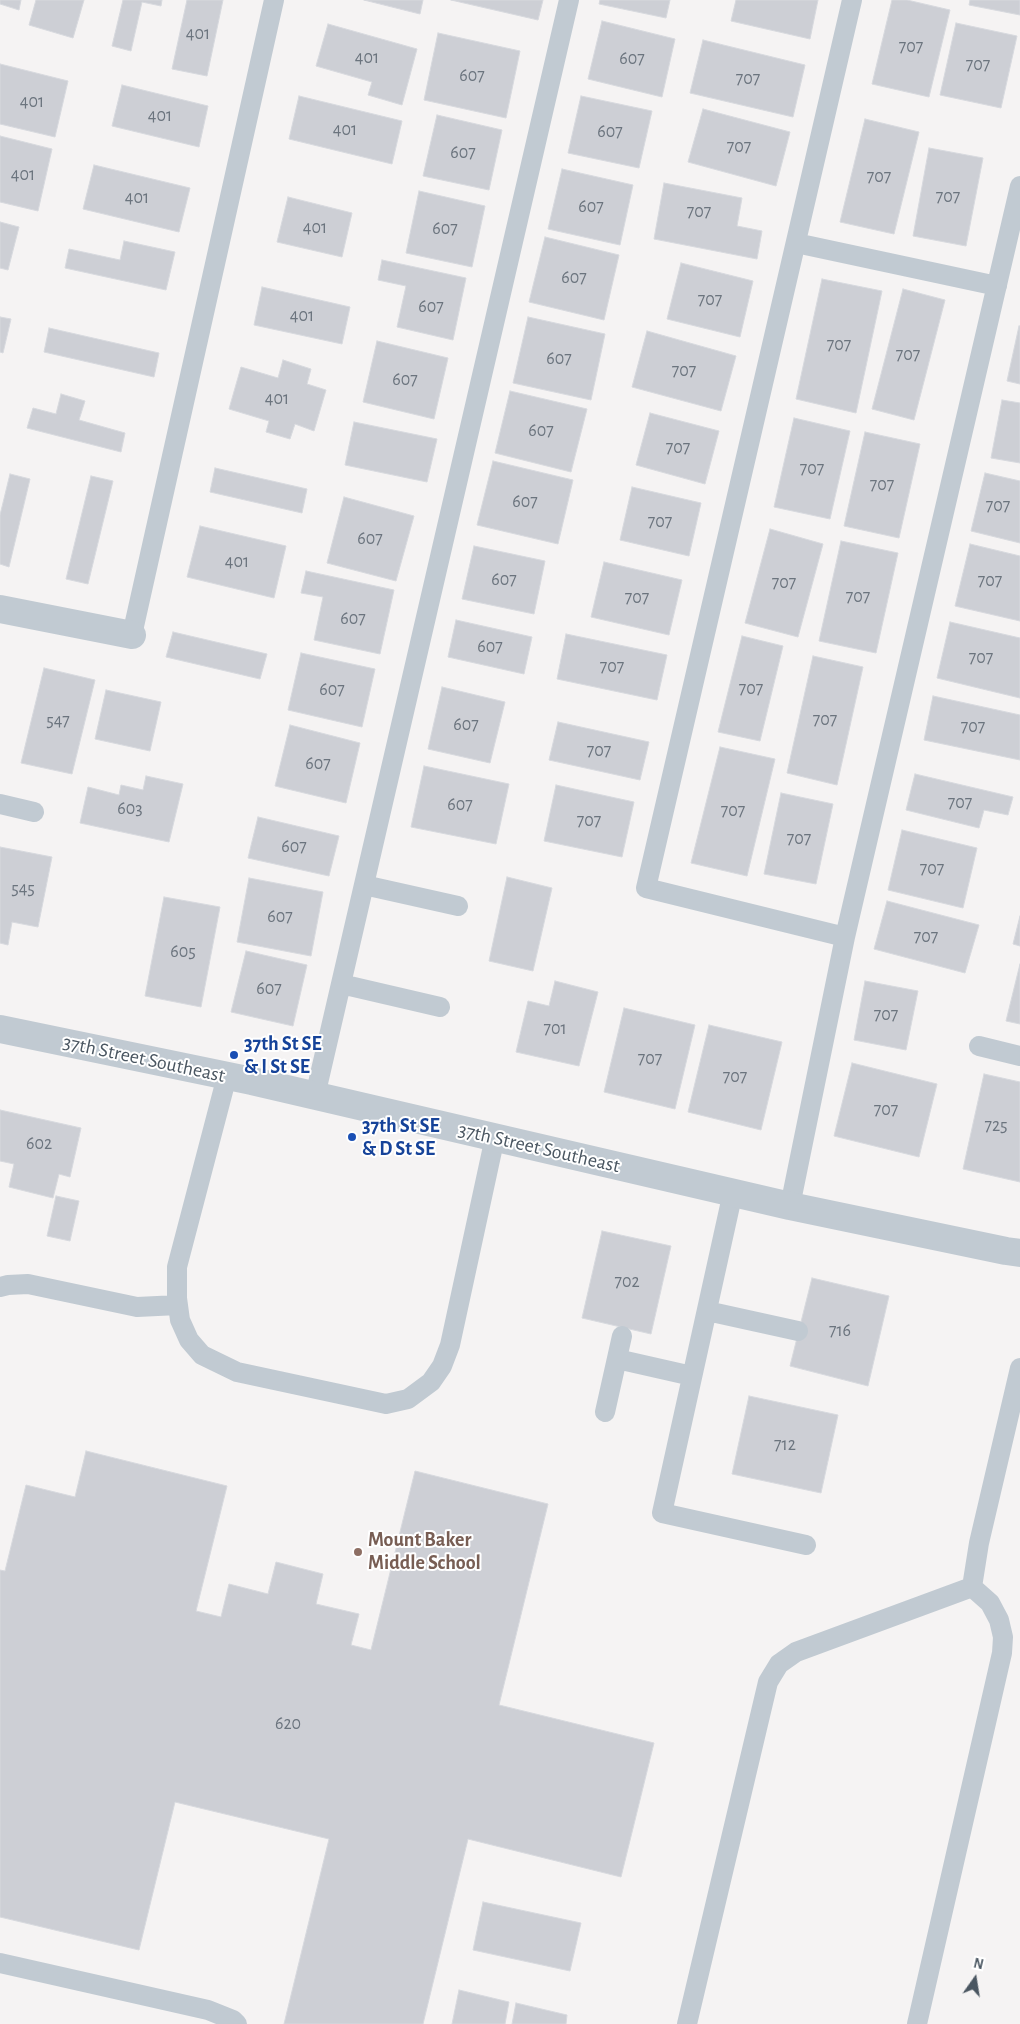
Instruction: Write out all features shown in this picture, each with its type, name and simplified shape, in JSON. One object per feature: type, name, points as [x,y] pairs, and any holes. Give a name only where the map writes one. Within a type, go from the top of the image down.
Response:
[{"type":"street","points":[[0,609],[132,636]]},
{"type":"street","name":"37th Street Southeast","points":[[0,1029],[227,1076],[790,1206],[1020,1253]]},
{"type":"lane","points":[[132,636],[274,0]]},
{"type":"lane","points":[[315,1096],[569,0]]},
{"type":"lane","points":[[845,937],[646,888],[852,0]]},
{"type":"lane","points":[[790,1206],[845,937],[1020,186]]},
{"type":"lane","points":[[796,244],[997,286]]},
{"type":"lane","points":[[0,804],[34,812]]},
{"type":"lane","points":[[364,885],[458,906]]},
{"type":"lane","points":[[341,984],[440,1007]]},
{"type":"lane","points":[[980,1046],[1020,1056]]},
{"type":"lane","points":[[227,1076],[177,1267],[178,1305],[180,1320],[189,1340],[202,1355],[237,1372],[386,1404],[408,1399],[431,1382],[442,1366],[450,1345],[495,1138]]},
{"type":"lane","points":[[733,1192],[662,1513],[806,1545]]},
{"type":"lane","points":[[0,1288],[8,1284],[28,1284],[137,1307],[178,1305]]},
{"type":"lane","points":[[707,1311],[798,1331]]},
{"type":"lane","points":[[605,1412],[622,1336]]},
{"type":"lane","points":[[617,1359],[692,1376]]},
{"type":"lane","points":[[972,1587],[978,1543],[1020,1368]]},
{"type":"lane","points":[[687,2024],[768,1682],[779,1664],[796,1652],[972,1587]]},
{"type":"lane","points":[[917,2024],[1002,1652],[1003,1637],[999,1620],[990,1603],[972,1587]]},
{"type":"lane","points":[[0,1963],[208,2010],[233,2020],[237,2024]]},
{"type":"building","points":[[0,0],[21,0],[19,10],[0,4]]},
{"type":"building","points":[[36,0],[84,0],[73,38],[29,25]]},
{"type":"building","points":[[123,0],[162,0],[161,6],[142,2],[131,51],[112,46]]},
{"type":"building","points":[[187,0],[223,0],[207,76],[172,69]]},
{"type":"building","points":[[364,0],[423,0],[420,14]]},
{"type":"building","points":[[451,0],[543,0],[538,20]]},
{"type":"building","points":[[600,0],[670,0],[666,18],[599,4]]},
{"type":"building","points":[[736,0],[818,0],[810,39],[731,21]]},
{"type":"building","points":[[892,0],[907,0],[950,10],[929,97],[872,84]]},
{"type":"building","points":[[970,0],[1020,0],[1020,15],[969,5]]},
{"type":"building","points":[[602,21],[675,39],[662,97],[588,79]]},
{"type":"building","points":[[956,23],[1017,36],[1001,108],[940,95]]},
{"type":"building","points":[[328,24],[417,49],[402,105],[368,95],[372,82],[316,66]]},
{"type":"building","points":[[438,33],[520,51],[506,118],[424,100]]},
{"type":"building","points":[[703,40],[805,65],[793,117],[690,93]]},
{"type":"building","points":[[0,64],[68,81],[55,137],[0,124]]},
{"type":"building","points":[[122,85],[208,106],[199,147],[112,126]]},
{"type":"building","points":[[299,96],[402,121],[392,164],[289,139]]},
{"type":"building","points":[[581,96],[652,111],[639,168],[568,153]]},
{"type":"building","points":[[703,109],[790,132],[776,186],[688,162]]},
{"type":"building","points":[[437,115],[502,130],[489,190],[423,176]]},
{"type":"building","points":[[865,119],[919,132],[894,234],[840,222]]},
{"type":"building","points":[[0,136],[52,149],[38,211],[0,202]]},
{"type":"building","points":[[929,148],[983,158],[966,246],[913,236]]},
{"type":"building","points":[[94,165],[190,188],[179,232],[83,209]]},
{"type":"building","points":[[562,169],[633,185],[620,245],[548,229]]},
{"type":"building","points":[[664,183],[742,198],[737,226],[762,231],[757,259],[654,239]]},
{"type":"building","points":[[419,191],[485,206],[472,267],[406,253]]},
{"type":"building","points":[[288,197],[352,213],[342,257],[277,242]]},
{"type":"building","points":[[0,222],[19,227],[8,270],[0,268]]},
{"type":"building","points":[[545,237],[619,255],[604,320],[529,302]]},
{"type":"building","points":[[124,241],[175,252],[166,290],[65,268],[69,249],[120,260]]},
{"type":"building","points":[[382,260],[466,278],[453,340],[397,327],[406,286],[378,280]]},
{"type":"building","points":[[681,263],[753,281],[740,337],[667,319]]},
{"type":"building","points":[[822,279],[882,291],[856,413],[796,399]]},
{"type":"building","points":[[262,287],[350,307],[342,344],[254,325]]},
{"type":"building","points":[[903,289],[945,300],[914,420],[872,409]]},
{"type":"building","points":[[0,317],[11,319],[3,353],[0,352]]},
{"type":"building","points":[[528,317],[605,334],[591,400],[513,383]]},
{"type":"building","points":[[1020,326],[1020,384],[1007,381]]},
{"type":"building","points":[[49,328],[159,353],[154,377],[44,352]]},
{"type":"building","points":[[647,331],[736,356],[721,411],[632,387]]},
{"type":"building","points":[[377,341],[448,358],[434,419],[363,402]]},
{"type":"building","points":[[283,360],[311,369],[307,384],[326,390],[314,431],[295,424],[290,439],[266,432],[269,421],[229,409],[241,367],[278,378]]},
{"type":"building","points":[[510,391],[587,409],[571,472],[495,453]]},
{"type":"building","points":[[61,394],[85,401],[79,420],[125,433],[121,452],[27,428],[33,408],[56,414]]},
{"type":"building","points":[[1002,400],[1020,403],[1020,463],[991,458]]},
{"type":"building","points":[[650,413],[719,431],[705,484],[636,465]]},
{"type":"building","points":[[794,418],[850,431],[830,519],[774,507]]},
{"type":"building","points":[[354,422],[437,439],[427,482],[345,465]]},
{"type":"building","points":[[865,432],[920,444],[899,538],[844,526]]},
{"type":"building","points":[[493,461],[573,480],[558,544],[477,525]]},
{"type":"building","points":[[215,468],[307,489],[302,513],[210,492]]},
{"type":"building","points":[[985,473],[1020,481],[1020,543],[971,531]]},
{"type":"building","points":[[10,474],[30,479],[9,567],[0,564],[0,515]]},
{"type":"building","points":[[91,476],[113,481],[88,584],[66,579]]},
{"type":"building","points":[[632,487],[701,503],[689,556],[620,540]]},
{"type":"building","points":[[344,497],[414,516],[396,581],[327,563]]},
{"type":"building","points":[[200,526],[286,546],[274,598],[187,577]]},
{"type":"building","points":[[770,529],[823,544],[798,637],[745,623]]},
{"type":"building","points":[[841,541],[898,553],[876,653],[819,641]]},
{"type":"building","points":[[970,544],[1020,556],[1020,621],[955,606]]},
{"type":"building","points":[[474,546],[545,561],[534,614],[462,599]]},
{"type":"building","points":[[604,562],[682,580],[669,635],[591,617]]},
{"type":"building","points":[[306,571],[394,590],[380,654],[314,640],[323,597],[301,593]]},
{"type":"building","points":[[456,620],[532,637],[524,674],[448,657]]},
{"type":"building","points":[[950,622],[1020,638],[1020,698],[937,678]]},
{"type":"building","points":[[173,632],[267,654],[260,679],[166,657]]},
{"type":"building","points":[[566,634],[667,655],[657,700],[557,679]]},
{"type":"building","points":[[742,636],[783,646],[760,741],[718,732]]},
{"type":"building","points":[[301,653],[375,669],[362,727],[288,710]]},
{"type":"building","points":[[813,656],[863,667],[837,785],[787,773]]},
{"type":"building","points":[[44,668],[95,680],[72,774],[21,763]]},
{"type":"building","points":[[442,687],[505,702],[490,763],[428,749]]},
{"type":"building","points":[[106,690],[161,702],[150,751],[95,739]]},
{"type":"building","points":[[933,696],[1020,715],[1020,760],[924,740]]},
{"type":"building","points":[[558,722],[649,742],[640,780],[549,760]]},
{"type":"building","points":[[290,725],[360,743],[346,803],[275,786]]},
{"type":"building","points":[[720,747],[775,759],[747,876],[691,863]]},
{"type":"building","points":[[424,766],[509,784],[496,844],[411,827]]},
{"type":"building","points":[[915,774],[1013,797],[1008,815],[984,810],[979,828],[906,810]]},
{"type":"building","points":[[146,776],[183,784],[169,842],[80,823],[88,787],[119,795],[121,785],[143,790]]},
{"type":"building","points":[[556,785],[634,802],[622,857],[544,841]]},
{"type":"building","points":[[781,793],[833,804],[816,884],[764,874]]},
{"type":"building","points":[[258,817],[339,836],[329,876],[248,858]]},
{"type":"building","points":[[902,830],[977,848],[963,908],[888,890]]},
{"type":"building","points":[[0,847],[52,857],[38,927],[12,922],[8,945],[0,943]]},
{"type":"building","points":[[507,877],[552,888],[533,971],[489,961]]},
{"type":"building","points":[[249,878],[323,892],[311,956],[237,942]]},
{"type":"building","points":[[164,897],[220,907],[201,1007],[145,996]]},
{"type":"building","points":[[887,901],[979,925],[965,973],[874,949]]},
{"type":"building","points":[[1020,916],[1020,946],[1013,944]]},
{"type":"building","points":[[246,951],[307,965],[293,1026],[231,1012]]},
{"type":"building","points":[[1020,964],[1020,1024],[1006,1021]]},
{"type":"building","points":[[555,981],[598,992],[579,1066],[516,1052],[528,1001],[549,1006]]},
{"type":"building","points":[[865,981],[918,991],[906,1050],[854,1040]]},
{"type":"building","points":[[624,1008],[695,1025],[675,1109],[604,1092]]},
{"type":"building","points":[[709,1025],[782,1042],[761,1130],[688,1112]]},
{"type":"building","points":[[852,1063],[937,1084],[919,1157],[834,1136]]},
{"type":"building","points":[[984,1074],[1020,1082],[1020,1182],[963,1169]]},
{"type":"building","points":[[0,1110],[81,1128],[70,1177],[59,1174],[53,1198],[9,1187],[14,1164],[0,1161]]},
{"type":"building","points":[[56,1196],[79,1201],[70,1241],[47,1236]]},
{"type":"building","points":[[602,1231],[671,1246],[651,1334],[582,1318]]},
{"type":"building","points":[[812,1278],[889,1296],[868,1386],[790,1366]]},
{"type":"building","points":[[749,1396],[838,1415],[821,1493],[732,1474]]},
{"type":"building","points":[[86,1451],[227,1486],[196,1611],[221,1617],[229,1584],[268,1594],[276,1562],[323,1574],[316,1604],[359,1614],[351,1645],[371,1650],[415,1471],[548,1504],[499,1705],[654,1743],[621,1877],[468,1839],[423,2024],[284,2024],[329,1839],[175,1802],[139,1950],[0,1917],[0,1570],[5,1571],[26,1485],[75,1497]]},
{"type":"building","points":[[483,1902],[581,1923],[570,1971],[473,1950]]},
{"type":"building","points":[[459,1990],[509,2002],[505,2024],[452,2024]]},
{"type":"building","points":[[516,2003],[567,2015],[566,2024],[512,2024]]},
{"type":"place","name":"37th St SE & I St SE","points":[[234,1055]]},
{"type":"place","name":"37th St SE & D St SE","points":[[352,1137]]},
{"type":"place","name":"Mount Baker Middle School","points":[[358,1552]]}]
